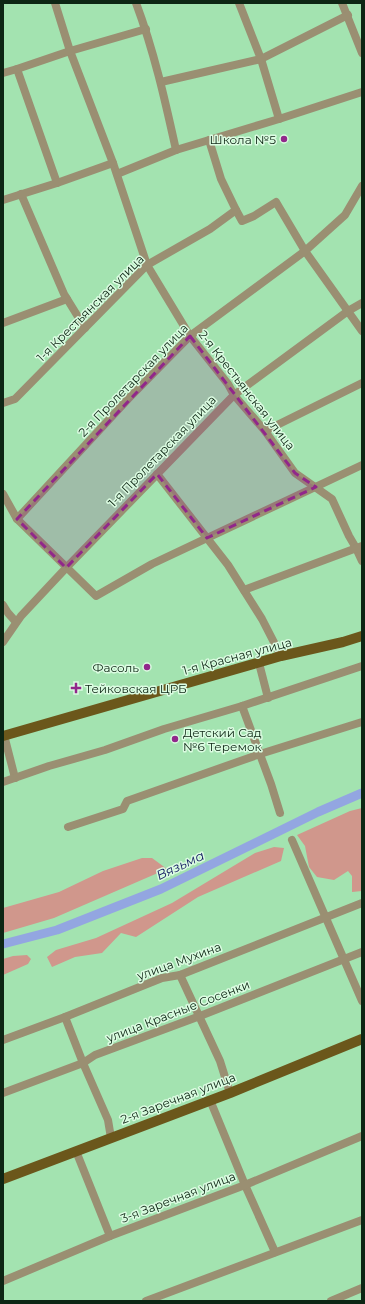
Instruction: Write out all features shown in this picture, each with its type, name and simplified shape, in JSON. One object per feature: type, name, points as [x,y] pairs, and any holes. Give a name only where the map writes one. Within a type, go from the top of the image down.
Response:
[{"type":"main road","name":"1-я Красная улица","points":[[4,735],[281,656],[343,642],[362,636]]},
{"type":"main road","name":"2-я Заречная улица","points":[[4,1176],[76,1151],[230,1093],[362,1039]]},
{"type":"street","name":"2-я Крестьянская улица","points":[[55,3],[70,51],[117,174],[147,265],[190,336],[228,384],[234,395],[266,431],[295,472],[332,499],[349,536],[359,547],[362,561]]},
{"type":"street","points":[[136,3],[146,29],[161,82],[176,150]]},
{"type":"street","points":[[239,3],[260,59],[279,119]]},
{"type":"street","points":[[342,3],[348,14],[362,53]]},
{"type":"street","points":[[161,82],[260,59],[348,14]]},
{"type":"street","points":[[3,73],[70,51],[146,29]]},
{"type":"street","points":[[17,69],[57,183]]},
{"type":"street","points":[[117,174],[176,150],[362,92]]},
{"type":"street","points":[[210,140],[221,179],[242,221],[254,216],[276,202],[305,251],[362,331]]},
{"type":"street","points":[[3,200],[113,163]]},
{"type":"street","name":"2-я Пролетарская улица","points":[[17,519],[128,399],[190,336],[305,251],[345,215],[362,186]]},
{"type":"street","points":[[21,194],[67,299],[85,328]]},
{"type":"street","name":"1-я Крестьянская улица","points":[[3,404],[15,399],[147,265],[210,229],[236,210]]},
{"type":"street","points":[[3,323],[67,299]]},
{"type":"street","name":"1-я Пролетарская улица","points":[[3,642],[21,616],[234,395],[348,311],[362,303]]},
{"type":"street","points":[[266,431],[362,383]]},
{"type":"street","points":[[3,494],[17,519],[96,596],[152,564],[362,465]]},
{"type":"street","points":[[157,474],[228,565],[262,618],[281,656]]},
{"type":"street","points":[[244,590],[359,547]]},
{"type":"street","points":[[3,605],[16,622]]},
{"type":"street","points":[[258,663],[268,698]]},
{"type":"street","points":[[3,782],[49,766],[105,750],[164,729],[268,698],[362,666]]},
{"type":"street","points":[[242,706],[280,813]]},
{"type":"street","points":[[68,827],[123,809],[127,801],[260,754],[362,722]]},
{"type":"street","points":[[4,735],[15,778]]},
{"type":"street","points":[[292,840],[362,1001]]},
{"type":"street","name":"улица Мухина","points":[[3,1040],[66,1018],[162,978],[180,975],[362,903]]},
{"type":"street","name":"улица Красные Сосенки","points":[[3,1093],[83,1063],[95,1055],[200,1016],[362,952]]},
{"type":"street","points":[[180,975],[220,1061],[230,1093]]},
{"type":"street","points":[[66,1018],[83,1063],[108,1120],[110,1138]]},
{"type":"street","points":[[210,1100],[245,1185],[275,1252]]},
{"type":"street","name":"3-я Заречная улица","points":[[3,1281],[110,1236],[245,1185],[362,1136]]},
{"type":"street","points":[[76,1151],[110,1236]]},
{"type":"street","points":[[146,1301],[362,1220]]},
{"type":"street","points":[[331,1301],[362,1288]]},
{"type":"highlighted area","points":[[190,336],[295,473],[316,487],[207,538],[157,474],[66,568],[17,519]]},
{"type":"shaded area","points":[[362,808],[362,891],[352,892],[352,876],[348,871],[334,880],[317,877],[309,867],[305,846],[297,835],[350,811]]},
{"type":"shaded area","points":[[274,847],[284,848],[281,861],[198,897],[136,937],[121,933],[102,953],[75,957],[52,967],[47,957],[56,950],[96,938],[172,903],[255,853]]},
{"type":"shaded area","points":[[142,858],[152,858],[167,869],[54,918],[3,933],[3,908],[59,892],[103,871]]},
{"type":"shaded area","points":[[27,955],[31,959],[28,964],[3,975],[3,959],[13,956]]},
{"type":"waterway","name":"Вязьма","points":[[3,944],[57,930],[161,889],[318,812],[362,793]]},
{"type":"place","name":"Школа №5","points":[[284,139]]},
{"type":"place","name":"Фасоль","points":[[147,667]]},
{"type":"place","name":"Тейковская ЦРБ","points":[[76,688]]},
{"type":"place","name":"Детский Сад №6 Теремок","points":[[175,739]]}]
